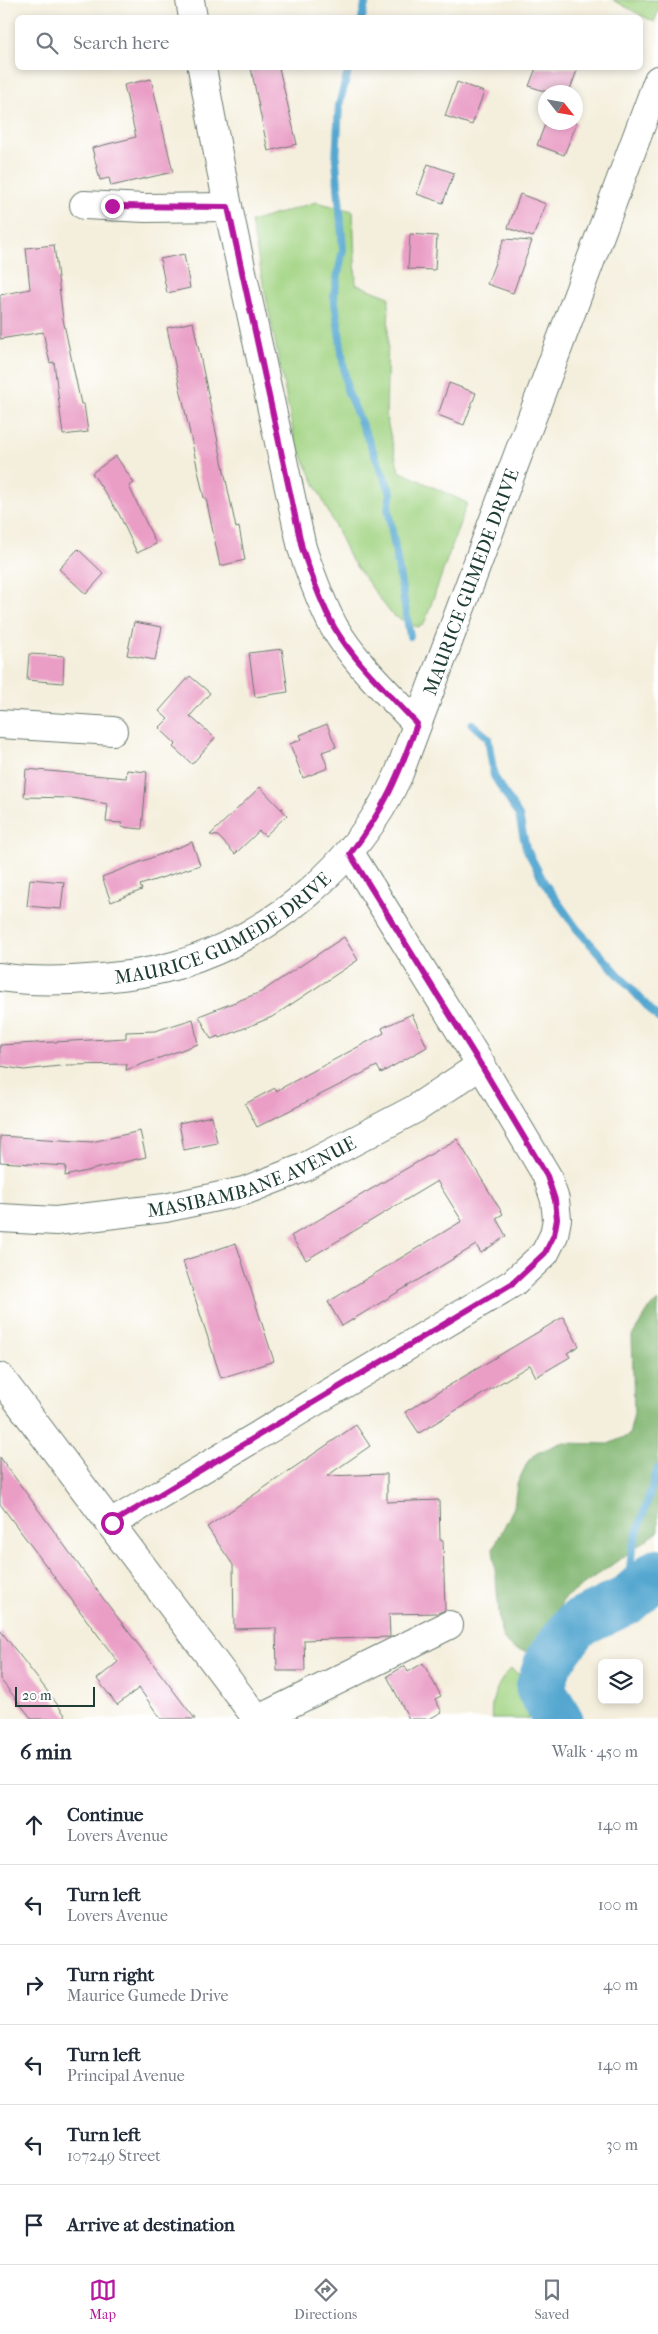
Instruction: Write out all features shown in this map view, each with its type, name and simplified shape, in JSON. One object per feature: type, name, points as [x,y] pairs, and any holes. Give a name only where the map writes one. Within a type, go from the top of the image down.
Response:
[{"type":"street","points":[[190,0],[192,15]]},
{"type":"street","points":[[202,70],[228,207],[302,548],[317,593],[335,628],[362,664],[417,724]]},
{"type":"street","name":"MAURICE GUMEDE DRIVE","points":[[0,978],[26,981],[132,975],[177,965],[221,947],[266,923],[307,895],[350,854],[372,824],[387,800],[417,724],[658,80]]},
{"type":"street","points":[[84,205],[145,208],[228,207]]},
{"type":"street","points":[[0,724],[113,731]]},
{"type":"street","points":[[112,1523],[513,1283],[545,1253],[554,1235],[557,1219],[555,1200],[547,1176],[481,1065],[350,854]]},
{"type":"street","name":"MASIBAMBANE AVENUE","points":[[0,1218],[56,1221],[165,1208],[244,1191],[303,1168],[406,1113],[481,1065]]},
{"type":"street","points":[[0,1377],[258,1719],[449,1625]]},
{"type":"green space","points":[[613,0],[658,0],[658,12],[654,22]]},
{"type":"green space","points":[[316,202],[353,211],[356,284],[389,297],[386,417],[399,471],[467,503],[426,619],[423,625],[417,627],[392,615],[350,558],[295,441],[251,222]]},
{"type":"green space","points":[[658,1301],[658,1532],[564,1599],[541,1637],[526,1651],[513,1648],[507,1643],[501,1632],[493,1549],[514,1507],[517,1484],[528,1461],[537,1453],[560,1443],[608,1444],[629,1435],[634,1413],[632,1336],[649,1309]]},
{"type":"green space","points":[[511,1669],[520,1675],[529,1708],[528,1719],[492,1719],[493,1699],[498,1685]]},
{"type":"building","points":[[251,70],[279,70],[297,144],[268,151]]},
{"type":"building","points":[[535,70],[577,70],[572,85],[538,85],[538,89],[529,86]]},
{"type":"building","points":[[151,79],[173,172],[111,186],[109,178],[100,180],[92,148],[136,137],[124,85]]},
{"type":"building","points":[[457,82],[484,92],[472,125],[445,116]]},
{"type":"building","points":[[543,130],[574,130],[564,155],[537,145]]},
{"type":"building","points":[[428,164],[454,173],[443,203],[417,194]]},
{"type":"building","points":[[520,194],[546,204],[533,237],[508,228]]},
{"type":"building","points":[[410,234],[437,236],[435,270],[408,269]]},
{"type":"building","points":[[504,239],[532,241],[513,293],[487,284]]},
{"type":"building","points":[[54,245],[63,319],[81,404],[84,404],[88,432],[63,435],[54,362],[50,363],[43,332],[0,339],[0,295],[30,289],[26,248]]},
{"type":"building","points":[[184,254],[190,288],[167,293],[160,259]]},
{"type":"building","points":[[193,322],[236,528],[239,527],[245,560],[220,566],[167,328]]},
{"type":"building","points":[[449,383],[476,393],[464,425],[438,415]]},
{"type":"building","points":[[116,456],[134,483],[129,486],[156,544],[137,553],[119,514],[92,473]]},
{"type":"building","points":[[78,549],[104,574],[86,594],[59,569]]},
{"type":"building","points":[[134,622],[162,627],[155,660],[127,655]]},
{"type":"building","points":[[282,649],[288,692],[255,697],[249,653]]},
{"type":"building","points":[[29,654],[64,656],[63,683],[27,680]]},
{"type":"building","points":[[190,676],[210,693],[190,716],[215,738],[192,764],[173,747],[176,744],[159,728],[168,719],[159,711]]},
{"type":"building","points":[[327,724],[336,747],[322,752],[328,768],[303,778],[290,744],[302,739],[300,735]]},
{"type":"building","points":[[26,769],[126,778],[127,770],[147,772],[142,829],[121,827],[122,823],[106,822],[108,804],[72,798],[24,797]]},
{"type":"building","points":[[260,787],[281,809],[283,808],[282,810],[287,815],[265,836],[259,831],[235,854],[218,836],[210,835]]},
{"type":"building","points":[[192,842],[200,865],[140,885],[142,890],[111,902],[102,877]]},
{"type":"building","points":[[30,879],[64,882],[61,909],[27,906]]},
{"type":"building","points":[[344,937],[358,960],[272,1017],[220,1038],[219,1036],[211,1039],[199,1016],[261,992]]},
{"type":"building","points":[[412,1014],[427,1047],[381,1073],[377,1066],[257,1127],[245,1104],[275,1088],[276,1091],[384,1033],[382,1028]]},
{"type":"building","points":[[193,1019],[198,1044],[126,1070],[127,1064],[68,1065],[24,1070],[0,1066],[0,1045],[126,1038],[126,1032],[155,1031]]},
{"type":"building","points":[[212,1116],[217,1143],[184,1150],[179,1123]]},
{"type":"building","points":[[140,1131],[146,1157],[65,1176],[66,1166],[0,1162],[0,1136],[92,1142]]},
{"type":"building","points":[[457,1139],[503,1214],[496,1218],[506,1236],[481,1253],[476,1245],[342,1326],[328,1302],[462,1221],[437,1181],[306,1260],[291,1236]]},
{"type":"building","points":[[236,1243],[274,1361],[221,1378],[183,1261]]},
{"type":"building","points":[[563,1317],[579,1346],[567,1353],[570,1357],[536,1377],[530,1365],[419,1433],[405,1412]]},
{"type":"building","points":[[356,1425],[370,1446],[327,1476],[387,1474],[387,1502],[439,1500],[440,1540],[443,1540],[445,1610],[438,1613],[389,1614],[390,1637],[304,1640],[305,1671],[277,1671],[276,1628],[234,1629],[233,1565],[207,1527]]},
{"type":"building","points":[[0,1457],[102,1597],[195,1719],[161,1719],[139,1688],[117,1705],[97,1679],[118,1662],[0,1504]]},
{"type":"building","points":[[0,1630],[68,1719],[32,1719],[0,1679]]},
{"type":"building","points":[[423,1663],[441,1696],[435,1699],[442,1712],[429,1719],[409,1719],[387,1676],[405,1666],[408,1672]]},
{"type":"waterway","points":[[363,15],[366,0]]},
{"type":"waterway","points":[[348,70],[339,105],[336,160],[343,249],[334,295],[347,390],[391,493],[388,508],[410,636]]},
{"type":"waterway","points":[[472,724],[488,738],[494,776],[519,816],[526,848],[545,884],[577,929],[658,1018]]},
{"type":"waterway","points":[[627,1600],[632,1549],[658,1468]]},
{"type":"waterway","points":[[558,1719],[540,1688],[549,1661],[576,1625],[627,1600],[658,1573]]},
{"type":"route","points":[[112,206],[145,208],[228,207],[302,548],[317,593],[335,628],[362,664],[417,724],[387,800],[350,854],[481,1065],[547,1176],[555,1200],[557,1219],[554,1235],[545,1253],[513,1283],[112,1523]]}]
